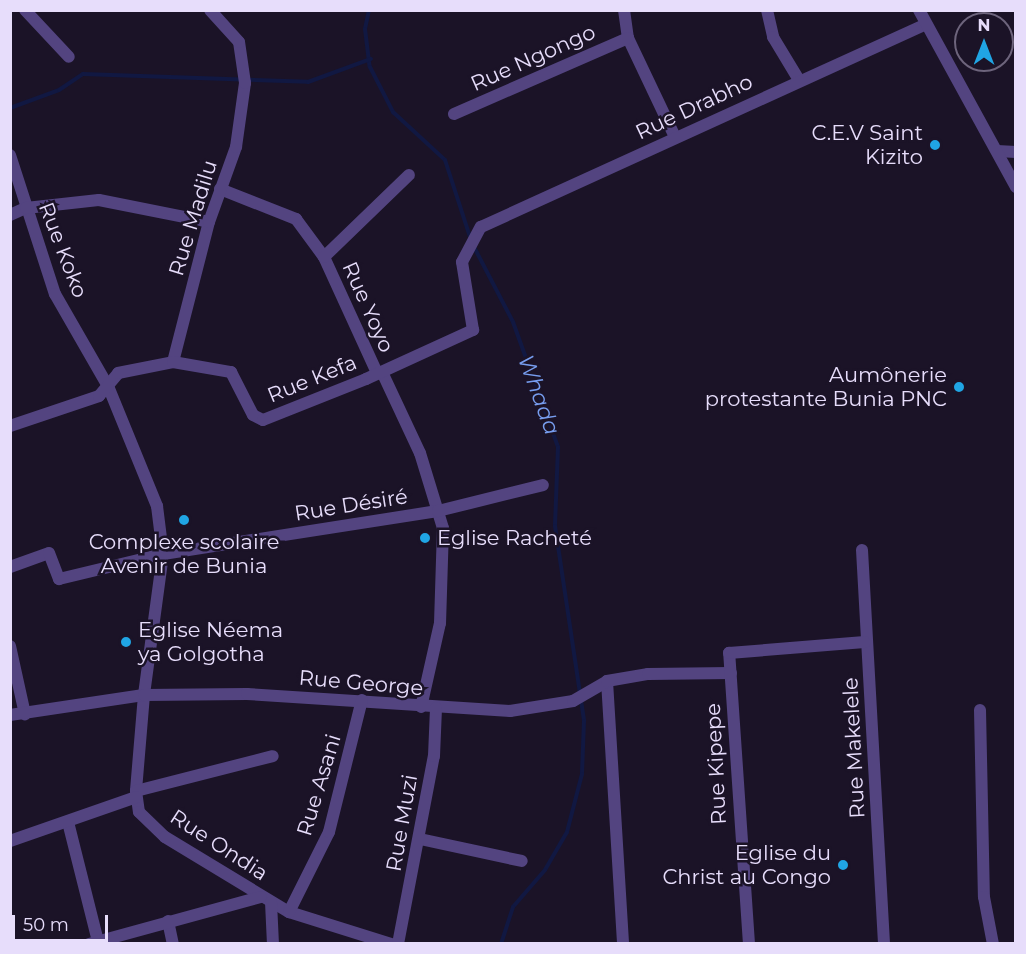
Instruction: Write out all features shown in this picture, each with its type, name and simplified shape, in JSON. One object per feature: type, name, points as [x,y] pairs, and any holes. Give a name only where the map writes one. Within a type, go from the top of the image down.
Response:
[{"type":"street","points":[[25,10],[69,57]]},
{"type":"street","name":"Rue Madilu","points":[[173,363],[209,222],[236,147],[245,83],[245,69],[239,42],[210,10]]},
{"type":"street","points":[[624,10],[628,38],[675,137]]},
{"type":"street","points":[[767,10],[773,37],[799,80]]},
{"type":"street","points":[[919,10],[925,25],[1016,187]]},
{"type":"street","name":"Rue Drabho","points":[[466,247],[481,227],[799,80],[925,25]]},
{"type":"street","name":"Rue Ngongo","points":[[454,114],[628,38]]},
{"type":"street","points":[[997,151],[1016,152]]},
{"type":"street","name":"Rue Koko","points":[[10,155],[55,294],[108,386],[157,506],[163,554],[144,695]]},
{"type":"street","name":"Rue Yoyo","points":[[324,257],[409,176]]},
{"type":"street","name":"Rue Yoyo","points":[[220,189],[288,211],[324,257],[420,453],[442,528],[440,623],[421,707]]},
{"type":"street","points":[[10,215],[26,208],[99,200],[209,222]]},
{"type":"street","name":"Rue Kefa","points":[[10,426],[99,396],[118,373],[173,363],[231,372],[253,415],[263,420],[379,373],[473,330],[462,262],[466,247]]},
{"type":"street","name":"Rue Désiré","points":[[10,567],[49,553],[59,579],[163,554],[438,511],[543,486]]},
{"type":"street","name":"Rue Makelele","points":[[862,550],[865,642],[884,944]]},
{"type":"street","name":"Rue Kipepe","points":[[750,944],[729,653],[865,642]]},
{"type":"street","points":[[10,646],[25,714]]},
{"type":"street","points":[[622,944],[616,798],[607,681],[648,674],[731,673]]},
{"type":"street","name":"Rue George","points":[[10,715],[144,695],[362,700],[421,707],[510,711],[579,699],[607,681]]},
{"type":"street","points":[[136,794],[144,695]]},
{"type":"street","name":"Rue Asani","points":[[289,912],[329,832],[362,700]]},
{"type":"street","name":"Rue Muzi","points":[[398,944],[420,839],[436,708]]},
{"type":"street","points":[[981,710],[984,897],[993,944]]},
{"type":"street","points":[[10,841],[68,822],[136,794],[273,756]]},
{"type":"street","name":"Rue Ondia","points":[[136,794],[140,812],[165,837],[266,900],[289,912],[365,941],[391,944]]},
{"type":"street","points":[[68,822],[93,942],[168,921],[266,900],[273,944]]},
{"type":"street","points":[[420,839],[522,861]]},
{"type":"street","points":[[168,921],[173,944]]},
{"type":"waterway","name":"Whada","points":[[369,10],[365,29],[370,67],[393,112],[445,160],[471,240]]},
{"type":"waterway","points":[[10,108],[59,90],[83,74],[308,82],[371,59]]},
{"type":"waterway","name":"Whada","points":[[474,247],[513,322],[558,447],[555,526],[584,721],[582,774],[567,832],[545,870],[513,907],[501,944]]},
{"type":"place","name":"C.E.V Saint Kizito","points":[[935,145]]},
{"type":"place","name":"Aumônerie protestante Bunia PNC","points":[[959,387]]},
{"type":"place","name":"Complexe scolaire Avenir de Bunia","points":[[184,520]]},
{"type":"place","name":"Eglise Racheté","points":[[425,538]]},
{"type":"place","name":"Eglise Néema ya Golgotha","points":[[126,642]]},
{"type":"place","name":"Eglise du Christ au Congo","points":[[843,865]]}]
